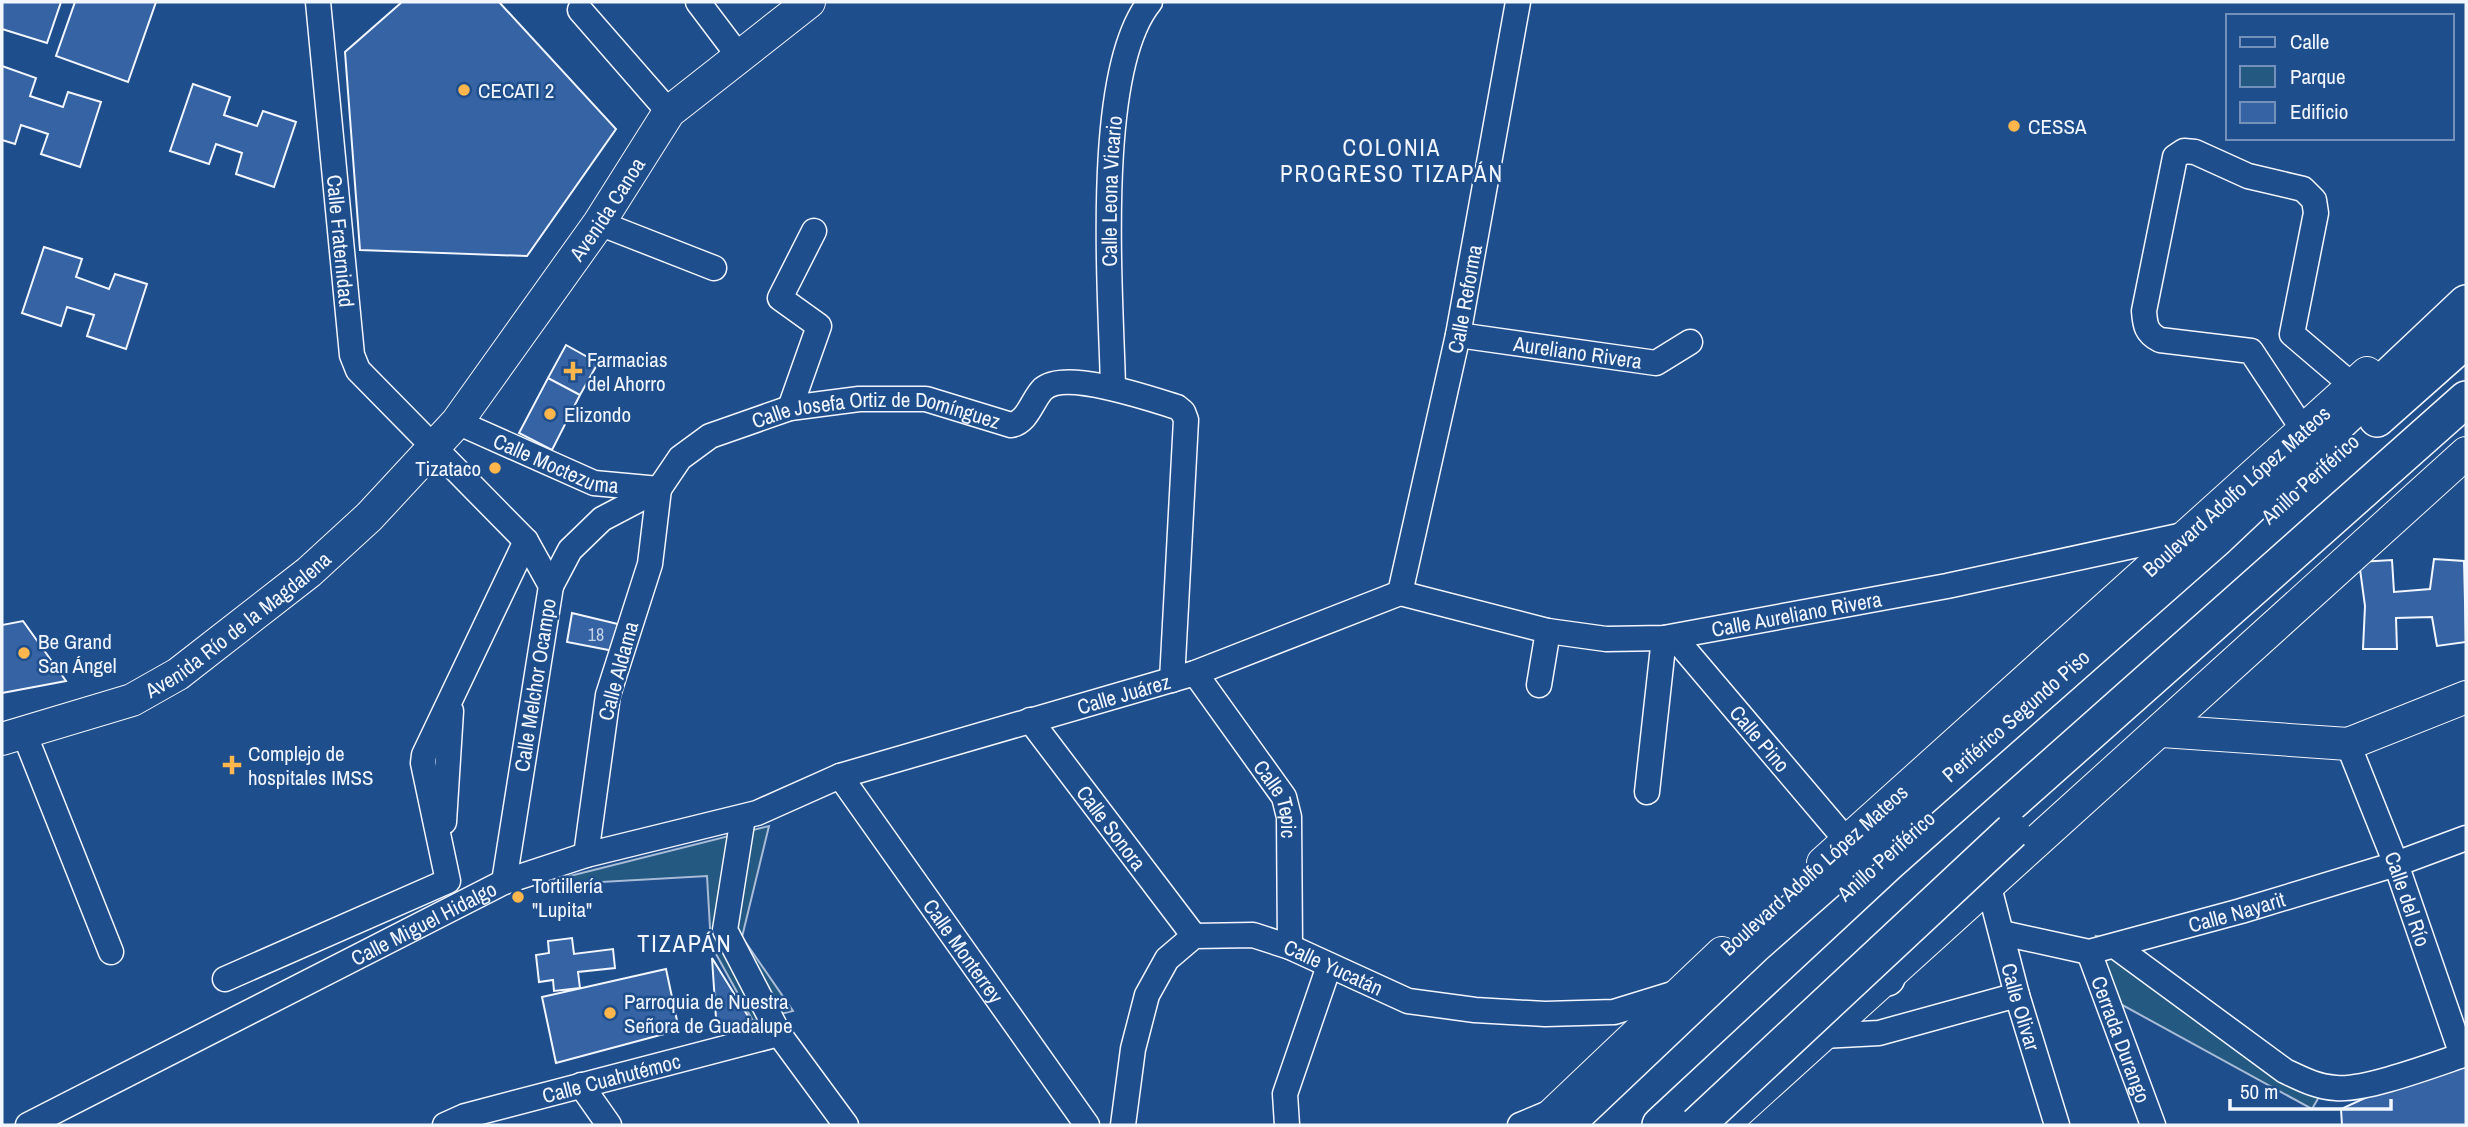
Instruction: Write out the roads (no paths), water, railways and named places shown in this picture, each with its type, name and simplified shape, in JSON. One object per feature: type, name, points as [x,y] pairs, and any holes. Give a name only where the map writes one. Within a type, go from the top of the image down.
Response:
[{"type":"highway","name":"Periférico Segundo Piso","points":[[1554,1120],[2217,538],[2466,303]]},
{"type":"highway","name":"Anillo Periférico","points":[[1592,1125],[1798,935],[2466,340]]},
{"type":"highway","name":"Anillo Periférico","points":[[1660,1125],[1913,890],[2466,398]]},
{"type":"highway","points":[[1697,1125],[2012,831],[2466,427]]},
{"type":"highway","points":[[1887,978],[1913,890]]},
{"type":"main road","name":"Avenida Canoa","points":[[433,447],[457,422],[599,223],[669,111],[809,2]]},
{"type":"main road","name":"Boulevard Adolfo López Mateos","points":[[1554,1120],[1679,992],[2193,533],[2466,282]]},
{"type":"main road","name":"Avenida Río de la Magdalena","points":[[13,736],[132,700],[178,674],[309,572],[369,517],[433,447]]},
{"type":"main road","points":[[1723,1125],[2162,731],[2466,453]]},
{"type":"main road","points":[[2162,731],[2348,744],[2466,697]]},
{"type":"street","name":"Calle Fraternidad","points":[[318,2],[352,355],[358,370],[433,447]]},
{"type":"street","points":[[698,2],[738,55]]},
{"type":"street","name":"Calle Leona Vicario","points":[[1113,387],[1109,207],[1112,133],[1137,18],[1150,2]]},
{"type":"street","name":"Calle Reforma","points":[[1400,593],[1458,335],[1518,2]]},
{"type":"street","points":[[580,10],[669,111]]},
{"type":"street","points":[[2304,431],[2251,351],[2160,340],[2150,335],[2145,325],[2144,311],[2175,157],[2185,150],[2195,152],[2248,176],[2303,189],[2314,200],[2316,213],[2292,334],[2353,386]]},
{"type":"street","points":[[599,223],[714,268]]},
{"type":"street","points":[[790,408],[819,326],[779,298],[814,231]]},
{"type":"street","name":"Aureliano Rivera","points":[[1458,335],[1656,363],[1690,342]]},
{"type":"street","name":"Calle Josefa Ortiz de Domínguez","points":[[551,586],[570,550],[602,519],[659,489],[680,458],[710,436],[790,408],[859,399],[926,399],[1011,425],[1021,421],[1042,390],[1055,383],[1113,387],[1177,407],[1183,412],[1186,421],[1184,677]]},
{"type":"street","name":"Calle Moctezuma","points":[[457,422],[594,483],[659,489]]},
{"type":"street","name":"Calle Melchor Ocampo","points":[[433,447],[526,541],[551,586],[503,882]]},
{"type":"street","name":"Calle Aldama","points":[[586,855],[608,695],[650,564],[659,489]]},
{"type":"street","name":"Calle Aureliano Rivera","points":[[1400,593],[1548,631],[1606,639],[1669,637],[1947,586],[2193,533]]},
{"type":"street","points":[[225,979],[448,881],[442,854],[452,694],[526,541]]},
{"type":"street","name":"Calle Juárez","points":[[840,776],[1184,677],[1400,593]]},
{"type":"street","points":[[1539,685],[1548,631]]},
{"type":"street","points":[[1647,792],[1669,637]]},
{"type":"street","name":"Calle Pino","points":[[1669,637],[1847,841]]},
{"type":"street","name":"Calle Tepic","points":[[1184,677],[1284,797],[1287,806],[1290,947]]},
{"type":"street","name":"Calle Sonora","points":[[1030,720],[1194,936]]},
{"type":"street","points":[[13,736],[111,952]]},
{"type":"street","name":"Calle del Río","points":[[2348,744],[2396,864],[2464,1054]]},
{"type":"street","name":"Calle Miguel Hidalgo","points":[[28,1125],[503,882],[586,855],[743,817],[840,776]]},
{"type":"street","name":"Calle Monterrey","points":[[840,776],[1087,1125]]},
{"type":"street","points":[[743,817],[725,930],[779,1034],[846,1125]]},
{"type":"street","name":"Calle Nayarit","points":[[2002,933],[2090,952],[2396,864],[2466,838]]},
{"type":"street","name":"Calle Olivar","points":[[1989,887],[2017,995],[2057,1125]]},
{"type":"street","name":"Calle Yucatán","points":[[1194,936],[1253,935],[1290,947],[1408,1001],[1487,1011],[1545,1014],[1614,1012],[1679,992]]},
{"type":"street","points":[[1123,1125],[1133,1049],[1147,995],[1167,959],[1194,936]]},
{"type":"street","points":[[2115,946],[2285,1071],[2312,1085],[2339,1089],[2359,1086],[2464,1054]]},
{"type":"street","name":"Cerrada Durango","points":[[2090,952],[2153,1125]]},
{"type":"street","points":[[1287,1125],[1285,1094],[1329,966]]},
{"type":"street","points":[[1822,1036],[1879,1033],[2017,995]]},
{"type":"street","name":"Calle Cuahutémoc","points":[[445,1125],[464,1116],[779,1034]]},
{"type":"street","points":[[581,1085],[609,1125]]},
{"type":"street","points":[[1520,1125],[1554,1120]]},
{"type":"place","name":"CECATI 2","points":[[464,90]]},
{"type":"place","name":"CESSA","points":[[2014,126]]},
{"type":"place","name":"Farmacias del Ahorro","points":[[573,371]]},
{"type":"place","name":"Elizondo","points":[[550,414]]},
{"type":"place","name":"Tizataco","points":[[495,468]]},
{"type":"place","name":"Be Grand San Ángel","points":[[24,653]]},
{"type":"place","name":"Complejo de hospitales IMSS","points":[[232,765]]},
{"type":"place","name":"Tortillería \"Lupita\"","points":[[518,897]]},
{"type":"place","name":"Parroquia de Nuestra Señora de Guadalupe","points":[[610,1013]]},
{"type":"district","name":"COLONIA PROGRESO TIZAPÁN","points":[[1392,160]]},
{"type":"district","name":"TIZAPÁN","points":[[685,943]]}]
